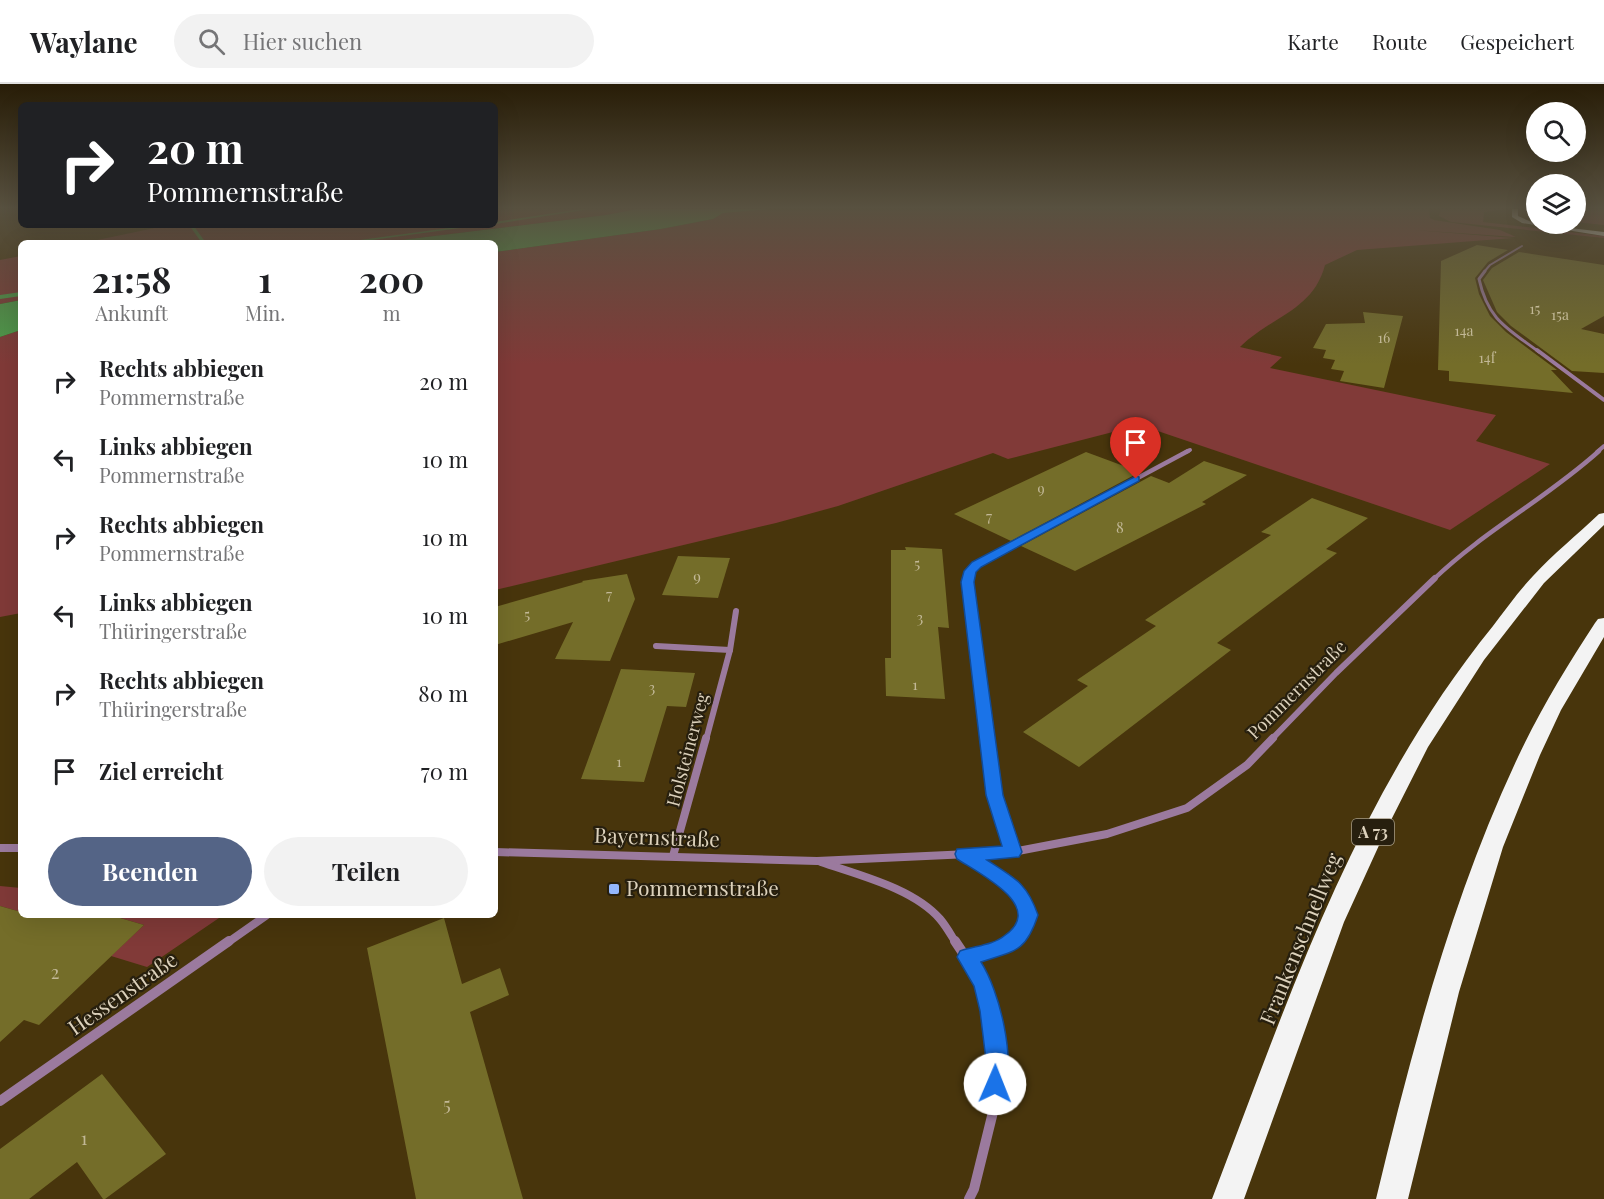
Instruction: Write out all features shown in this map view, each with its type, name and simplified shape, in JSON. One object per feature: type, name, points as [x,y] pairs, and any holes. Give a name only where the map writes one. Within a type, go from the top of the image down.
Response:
[{"type":"highway","name":"Frankenschnellweg","points":[[1228,1199],[1331,922],[1374,830],[1418,746],[1477,657],[1539,580],[1604,517]]},
{"type":"highway","points":[[1392,1199],[1414,1104],[1478,879],[1522,768],[1550,711],[1604,623]]},
{"type":"street","points":[[1499,261],[1484,271],[1479,279],[1488,309],[1513,334],[1604,399]]},
{"type":"street","name":"Pommernstraße","points":[[817,861],[1013,852],[1107,834],[1187,808],[1247,765],[1336,673],[1460,554],[1577,471],[1604,446]]},
{"type":"street","points":[[1013,852],[994,795],[968,582],[970,571],[977,564],[1190,450]]},
{"type":"street","name":"Holsteinerweg","points":[[673,856],[730,650],[736,611]]},
{"type":"street","points":[[656,646],[730,650]]},
{"type":"street","points":[[0,848],[18,848]]},
{"type":"street","name":"Bayernstraße","points":[[498,852],[817,861]]},
{"type":"street","points":[[964,854],[1010,884],[1023,898],[1029,915],[1022,933],[1009,945],[967,957]]},
{"type":"street","points":[[817,861],[888,885],[939,918],[983,983],[991,1011],[997,1060],[994,1108],[974,1189],[969,1199]]},
{"type":"street","name":"Hessenstraße","points":[[0,1101],[263,918]]},
{"type":"shaded area","points":[[0,261],[18,261],[18,301],[0,304]]},
{"type":"shaded area","points":[[498,261],[1333,261],[1325,265],[1311,293],[1301,303],[1240,347],[1282,357],[1270,368],[1496,415],[1476,441],[1550,464],[1450,530],[1140,425],[1008,459],[993,453],[838,506],[498,589]]},
{"type":"shaded area","points":[[18,301],[18,331],[0,337],[0,304]]},
{"type":"shaded area","points":[[18,331],[18,614],[0,617],[0,337]]},
{"type":"shaded area","points":[[0,886],[18,888],[18,911],[0,906]]},
{"type":"shaded area","points":[[120,918],[219,918],[147,967],[111,956],[144,925]]},
{"type":"building","points":[[1441,261],[1490,261],[1475,278],[1479,294],[1490,316],[1506,332],[1557,370],[1551,370],[1573,393],[1449,381],[1449,371],[1438,370]]},
{"type":"building","points":[[1504,261],[1578,261],[1604,265],[1604,316],[1581,329],[1604,334],[1604,373],[1572,371],[1511,326],[1497,312],[1483,280],[1492,268]]},
{"type":"building","points":[[1363,312],[1403,316],[1384,388],[1340,381],[1344,371],[1331,369],[1335,360],[1323,358],[1326,350],[1313,348],[1326,324],[1365,323]]},
{"type":"building","points":[[1086,452],[1140,472],[1011,541],[954,514]]},
{"type":"building","points":[[1204,461],[1247,475],[1202,502],[1206,504],[1075,571],[1021,546],[1151,476],[1169,483]]},
{"type":"building","points":[[1312,498],[1368,518],[1326,549],[1337,553],[1217,643],[1231,650],[1079,767],[1023,732],[1088,686],[1077,680],[1156,626],[1145,620],[1271,535],[1261,532]]},
{"type":"building","points":[[905,547],[942,549],[949,628],[938,627],[945,699],[886,696],[885,658],[891,658],[891,550],[906,550]]},
{"type":"building","points":[[678,556],[730,558],[718,598],[662,595]]},
{"type":"building","points":[[627,574],[635,599],[610,661],[555,659],[573,622],[498,644],[498,606],[582,581]]},
{"type":"building","points":[[621,669],[695,673],[686,707],[667,706],[644,782],[581,779]]},
{"type":"building","points":[[0,906],[18,911],[18,918],[120,918],[144,925],[39,1025],[24,1020],[0,1042]]},
{"type":"building","points":[[444,918],[462,984],[500,968],[509,995],[470,1012],[523,1199],[416,1199],[367,948]]},
{"type":"building","points":[[102,1074],[166,1154],[105,1199],[77,1162],[29,1199],[0,1199],[0,1149]]},
{"type":"waterway","points":[[0,297],[18,294]]},
{"type":"place","name":"Pommernstraße","points":[[614,889]]},
{"type":"route","points":[[995,1084],[997,1060],[991,1011],[983,983],[967,957],[1009,945],[1022,933],[1029,915],[1023,898],[1010,884],[964,854],[1013,852],[994,795],[968,582],[970,571],[977,564],[1136,479]]}]
